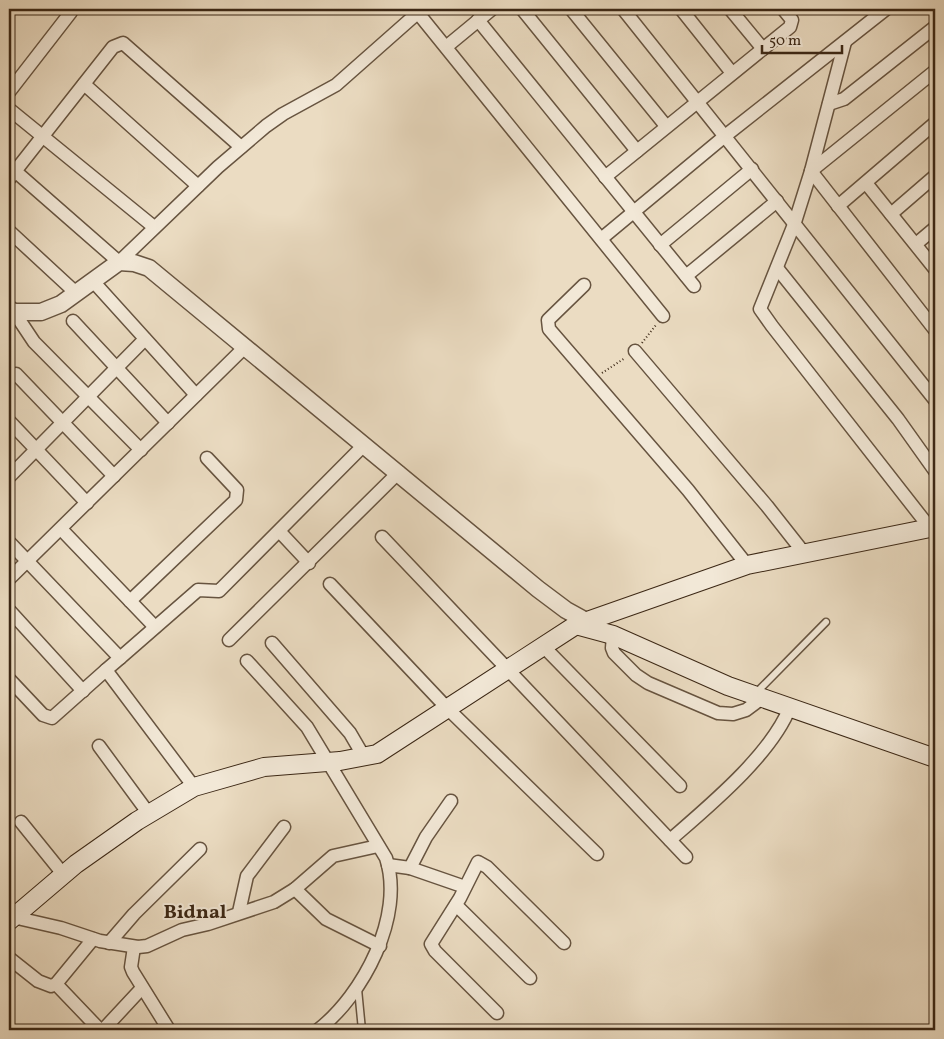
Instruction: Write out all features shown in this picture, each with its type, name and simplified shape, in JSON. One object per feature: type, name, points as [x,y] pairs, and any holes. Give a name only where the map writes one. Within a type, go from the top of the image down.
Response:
[{"type":"main road","points":[[11,919],[64,874],[149,814],[194,787],[264,767],[328,762],[377,754],[581,623],[747,565],[932,527]]},
{"type":"main road","points":[[581,623],[613,635],[719,683],[935,758]]},
{"type":"street","points":[[446,47],[492,9]]},
{"type":"street","points":[[522,9],[637,151]]},
{"type":"street","points":[[571,9],[666,126]]},
{"type":"street","points":[[623,9],[795,222],[935,400]]},
{"type":"street","points":[[681,9],[732,73]]},
{"type":"street","points":[[730,9],[763,49]]},
{"type":"street","points":[[605,177],[790,27],[792,20],[783,9]]},
{"type":"street","points":[[601,239],[725,136],[886,9]]},
{"type":"street","points":[[12,310],[41,312],[61,304],[75,292],[119,262],[241,147],[283,114],[336,85],[420,11],[446,47],[663,316]]},
{"type":"street","points":[[9,92],[71,12]]},
{"type":"street","points":[[478,20],[690,281],[777,201]]},
{"type":"street","points":[[829,104],[844,99],[935,27]]},
{"type":"street","points":[[845,42],[811,171],[778,268],[762,301],[762,314],[932,527]]},
{"type":"street","points":[[241,147],[123,43],[113,47],[12,175],[119,262],[134,262],[149,268],[581,623]]},
{"type":"street","points":[[811,171],[935,70]]},
{"type":"street","points":[[84,84],[198,186]]},
{"type":"street","points":[[9,109],[154,227]]},
{"type":"street","points":[[838,206],[935,123]]},
{"type":"street","points":[[660,245],[752,169]]},
{"type":"street","points":[[811,171],[935,330]]},
{"type":"street","points":[[891,214],[935,176]]},
{"type":"street","points":[[866,183],[935,269]]},
{"type":"street","points":[[916,244],[935,228]]},
{"type":"street","points":[[9,232],[75,292]]},
{"type":"street","points":[[778,268],[898,419],[935,471]]},
{"type":"street","points":[[92,280],[196,395]]},
{"type":"street","points":[[584,284],[548,320],[549,329],[688,490],[747,565]]},
{"type":"street","points":[[12,310],[34,342],[141,450]]},
{"type":"street","points":[[73,321],[168,422]]},
{"type":"street","points":[[9,476],[145,339]]},
{"type":"street","points":[[9,579],[246,346]]},
{"type":"street","points":[[634,351],[767,506],[804,554]]},
{"type":"street","points":[[16,374],[114,476]]},
{"type":"street","points":[[9,421],[87,503]]},
{"type":"street","points":[[9,679],[48,718],[57,715],[198,590],[219,591],[280,532],[364,445]]},
{"type":"street","points":[[130,601],[236,500],[237,490],[207,458]]},
{"type":"street","points":[[229,640],[399,472]]},
{"type":"street","points":[[61,529],[155,627]]},
{"type":"street","points":[[280,532],[309,563]]},
{"type":"street","points":[[382,537],[506,670],[686,857]]},
{"type":"street","points":[[9,542],[120,658]]},
{"type":"street","points":[[330,584],[447,708],[597,854]]},
{"type":"street","points":[[9,610],[83,691]]},
{"type":"street","points":[[613,635],[612,648],[614,653],[636,675],[648,683],[709,709],[733,714],[746,710],[758,696]]},
{"type":"street","points":[[272,643],[350,733],[364,757]]},
{"type":"street","points":[[543,646],[680,786]]},
{"type":"street","points":[[247,661],[301,721],[328,762],[388,865],[392,887],[380,946],[358,986],[329,1022],[318,1030]]},
{"type":"street","points":[[106,670],[194,787]]},
{"type":"street","points":[[670,840],[704,810],[751,762],[776,734],[790,707]]},
{"type":"street","points":[[99,746],[149,814]]},
{"type":"street","points":[[410,868],[426,837],[451,801]]},
{"type":"street","points":[[21,822],[64,874]]},
{"type":"street","points":[[239,912],[247,876],[284,827]]},
{"type":"street","points":[[11,919],[61,928],[109,943],[134,947],[147,946],[182,930],[208,924],[239,912],[274,902],[295,889],[333,856],[378,846]]},
{"type":"street","points":[[109,943],[134,914],[200,849]]},
{"type":"street","points":[[497,1014],[432,947],[433,939],[456,905],[476,864],[480,862],[484,864],[564,943]]},
{"type":"street","points":[[388,865],[410,868],[465,887]]},
{"type":"street","points":[[295,889],[326,919],[380,946]]},
{"type":"street","points":[[456,905],[530,978]]},
{"type":"street","points":[[9,958],[45,985],[56,984],[93,939]]},
{"type":"street","points":[[134,947],[131,967],[169,1030]]},
{"type":"street","points":[[56,984],[102,1030],[142,988]]},
{"type":"lane","points":[[758,696],[826,622]]},
{"type":"lane","points":[[358,986],[362,1030]]},
{"type":"district","name":"Bidnal","points":[[195,911]]}]
